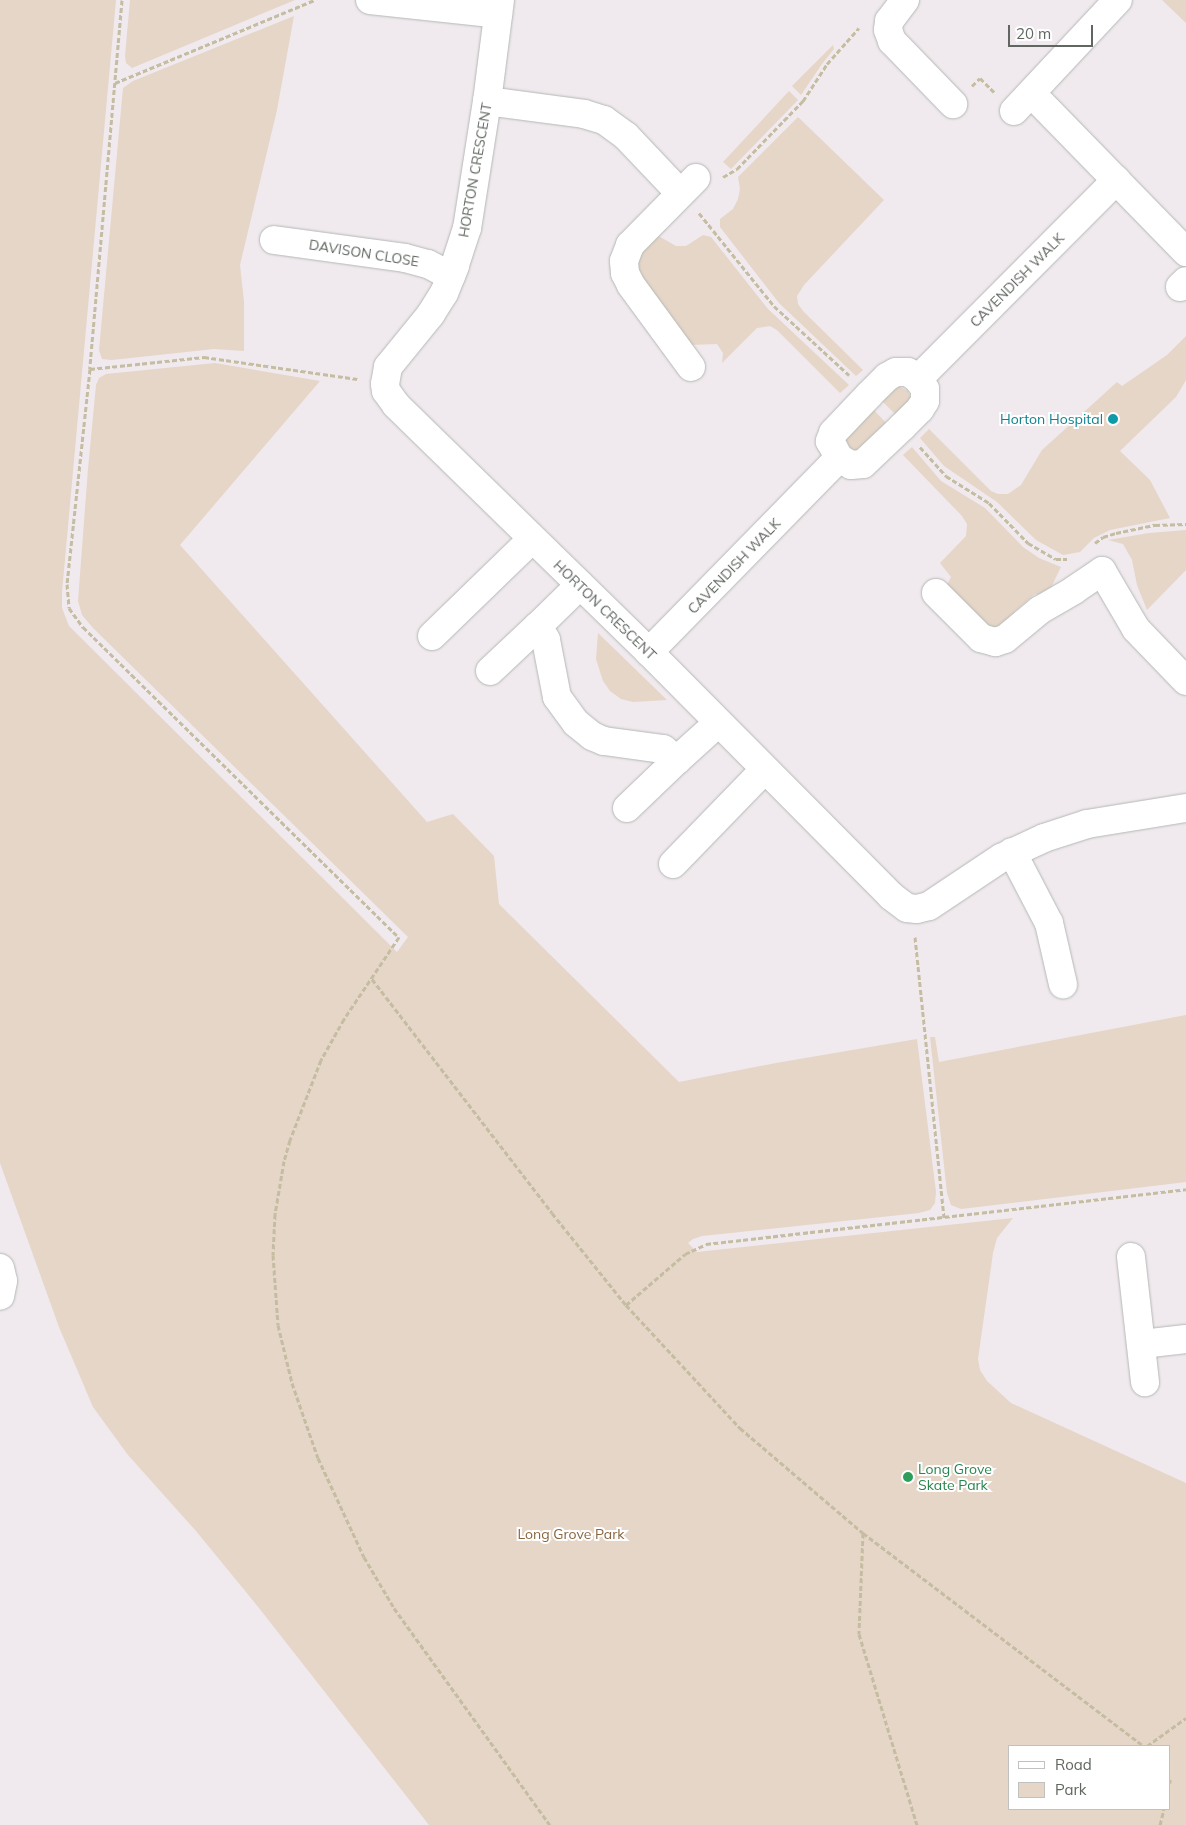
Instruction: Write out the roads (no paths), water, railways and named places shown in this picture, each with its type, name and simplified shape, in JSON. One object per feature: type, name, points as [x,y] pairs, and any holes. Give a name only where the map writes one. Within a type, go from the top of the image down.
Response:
[{"type":"street","points":[[370,0],[499,7]]},
{"type":"street","points":[[905,0],[889,21],[888,30],[892,41],[954,104]]},
{"type":"street","points":[[1118,0],[1023,103],[1116,180],[1186,252]]},
{"type":"street","name":"HORTON CRESCENT","points":[[499,7],[470,214],[451,276],[431,314],[392,360],[385,376],[385,384],[390,398],[649,652],[891,896],[907,908],[923,908],[934,903],[1012,852]]},
{"type":"street","points":[[487,102],[584,114],[604,120],[688,186],[630,245],[624,261],[627,278],[692,367]]},
{"type":"street","name":"CAVENDISH WALK","points":[[918,379],[1116,180]]},
{"type":"street","name":"DAVISON CLOSE","points":[[274,240],[414,260],[428,264],[451,276]]},
{"type":"street","points":[[896,372],[908,372],[918,379],[925,389],[925,400],[920,409],[863,464],[851,465],[839,458],[830,441],[833,433],[869,395],[887,377],[896,372]]},
{"type":"street","name":"CAVENDISH WALK","points":[[649,652],[839,458]]},
{"type":"street","points":[[432,636],[532,538]]},
{"type":"street","points":[[936,593],[981,638],[995,642],[1005,639],[1040,610],[1109,565],[1136,630],[1186,681]]},
{"type":"street","points":[[490,672],[580,585]]},
{"type":"street","points":[[538,626],[546,640],[557,697],[576,723],[592,736],[604,741],[663,749],[677,760]]},
{"type":"street","points":[[627,808],[718,723]]},
{"type":"street","points":[[673,864],[764,770]]},
{"type":"street","points":[[1063,984],[1049,923],[1012,852],[1044,838],[1087,824],[1186,808]]},
{"type":"street","points":[[1131,1257],[1146,1382]]},
{"type":"street","points":[[0,1268],[3,1280],[0,1296]]},
{"type":"street","points":[[1142,1344],[1186,1339]]},
{"type":"place","name":"Horton Hospital","points":[[1113,419]]},
{"type":"place","name":"Long Grove Skate Park","points":[[908,1477]]},
{"type":"park label","name":"Long Grove Park","points":[[571,1534]]}]
